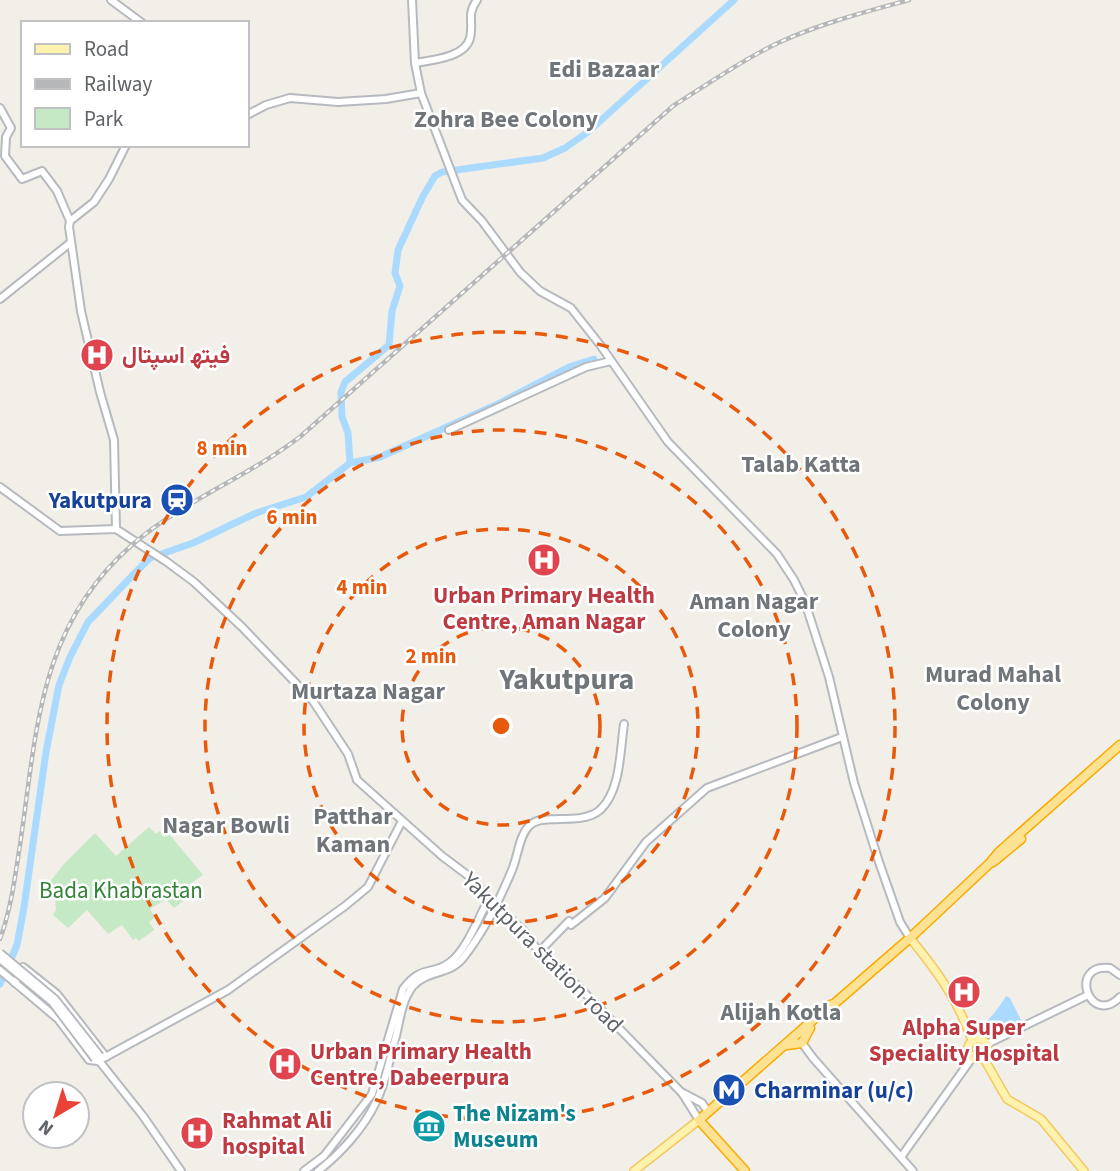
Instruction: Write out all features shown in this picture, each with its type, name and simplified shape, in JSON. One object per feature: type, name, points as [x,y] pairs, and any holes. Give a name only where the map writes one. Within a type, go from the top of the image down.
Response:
[{"type":"highway","points":[[785,1045],[799,1043],[834,1004],[1115,754],[1120,744]]},
{"type":"highway","points":[[745,1171],[707,1126],[697,1121],[834,1004]]},
{"type":"highway","points":[[707,1126],[708,1112]]},
{"type":"main road","points":[[911,938],[939,972],[952,993],[972,1040]]},
{"type":"main road","points":[[979,1039],[987,1044],[988,1051],[984,1057],[972,1058],[967,1047],[972,1040],[979,1039]]},
{"type":"main road","points":[[984,1057],[1007,1099],[1041,1119],[1084,1171]]},
{"type":"main road","points":[[634,1171],[697,1121]]},
{"type":"street","points":[[111,0],[139,21]]},
{"type":"street","points":[[412,0],[415,63],[421,93],[462,200],[482,221],[520,272],[540,291],[571,308],[668,442],[777,554],[789,571],[808,612],[829,677],[842,737],[879,862],[900,922],[911,938]]},
{"type":"street","points":[[415,63],[453,55],[461,50],[470,39],[471,9],[477,0]]},
{"type":"street","points":[[248,114],[266,105],[290,98],[338,102],[386,99],[421,93]]},
{"type":"street","points":[[0,108],[11,128],[6,138],[5,156],[22,179],[42,171],[57,191],[70,221],[71,243],[91,356],[114,440],[116,529],[60,531],[0,487]]},
{"type":"street","points":[[70,221],[94,202],[125,147]]},
{"type":"street","points":[[0,299],[71,243]]},
{"type":"street","points":[[449,430],[586,367],[611,361]]},
{"type":"street","name":"Yakutpura station road","points":[[116,529],[194,582],[242,627],[313,701],[348,754],[357,780],[442,856],[470,877],[496,906],[523,930],[540,952],[577,985],[681,1092],[702,1102],[708,1112]]},
{"type":"street","points":[[485,915],[496,906],[520,852],[521,839],[530,825],[541,819],[579,818],[598,812],[609,799],[618,765],[624,724]]},
{"type":"street","points":[[540,952],[569,922],[571,925],[605,898],[646,842],[706,788],[842,737]]},
{"type":"street","points":[[0,970],[58,1019],[89,1060],[100,1059],[228,990],[362,892],[368,887],[402,821]]},
{"type":"street","points":[[304,1171],[324,1156],[366,1104],[376,1085],[403,989],[415,976],[448,971],[460,957],[485,915],[489,898]]},
{"type":"street","points":[[0,953],[55,999],[144,1116],[181,1171]]},
{"type":"street","points":[[0,959],[52,1002],[100,1059]]},
{"type":"street","points":[[14,982],[23,967],[57,994],[100,1059]]},
{"type":"street","points":[[1120,975],[1110,968],[1097,969],[1088,977],[1086,983],[1087,995],[1095,1003],[1105,1005],[1120,997]]},
{"type":"street","points":[[318,1171],[335,1157],[373,1108],[382,1086],[406,999],[417,982],[432,972]]},
{"type":"street","points":[[31,995],[41,981]]},
{"type":"street","points":[[39,1002],[50,988]]},
{"type":"street","points":[[987,1044],[1087,995]]},
{"type":"street","points":[[799,1043],[913,1171]]},
{"type":"street","points":[[901,1157],[972,1058]]},
{"type":"street","points":[[681,1092],[697,1121]]},
{"type":"street","points":[[366,1104],[373,1108]]},
{"type":"green space","name":"Bada Khabrastan","points":[[149,827],[156,834],[159,831],[164,837],[169,834],[203,875],[184,888],[188,897],[174,908],[166,899],[150,909],[155,917],[149,922],[154,930],[139,941],[136,938],[133,940],[122,925],[108,934],[87,910],[68,928],[53,915],[56,910],[55,895],[46,887],[63,865],[95,833],[116,856]]},
{"type":"water","points":[[1006,996],[1010,998],[1022,1022],[992,1038],[976,1030],[993,1014]]},
{"type":"waterway","points":[[350,463],[348,433],[342,417],[341,392],[345,382],[389,345],[392,311],[400,286],[395,273],[398,250],[435,176],[442,172],[543,158],[565,148],[588,132],[734,0]]},
{"type":"waterway","points":[[0,984],[17,945],[46,752],[59,685],[88,622],[150,558],[193,543],[256,513],[306,497],[350,463],[380,457],[496,405],[569,367],[594,359]]},
{"type":"railway","points":[[0,939],[12,893],[31,762],[47,683],[77,610],[101,577],[151,529],[281,451],[301,436],[673,106],[739,64],[780,42],[828,24],[909,0]]},
{"type":"place","name":"فیتھ اسپتال","points":[[97,355]]},
{"type":"place","name":"Yakutpura","points":[[177,500]]},
{"type":"place","name":"Urban Primary Health Centre, Aman Nagar","points":[[544,560]]},
{"type":"place","name":"Alpha Super Speciality Hospital","points":[[964,992]]},
{"type":"place","name":"Urban Primary Health Centre, Dabeerpura","points":[[285,1064]]},
{"type":"place","name":"Charminar (u/c)","points":[[729,1090]]},
{"type":"place","name":"The Nizam's Museum","points":[[429,1126]]},
{"type":"place","name":"Rahmat Ali hospital","points":[[197,1133]]},
{"type":"district","name":"Edi Bazaar","points":[[604,69]]},
{"type":"district","name":"Zohra Bee Colony","points":[[506,119]]},
{"type":"district","name":"Talab Katta","points":[[801,464]]},
{"type":"district","name":"Aman Nagar Colony","points":[[754,615]]},
{"type":"district","name":"Yakutpura","points":[[567,679]]},
{"type":"district","name":"Murad Mahal Colony","points":[[993,688]]},
{"type":"district","name":"Murtaza Nagar","points":[[368,691]]},
{"type":"district","name":"Nagar Bowli","points":[[226,825]]},
{"type":"district","name":"Patthar Kaman","points":[[353,830]]},
{"type":"district","name":"Alijah Kotla","points":[[781,1012]]}]
